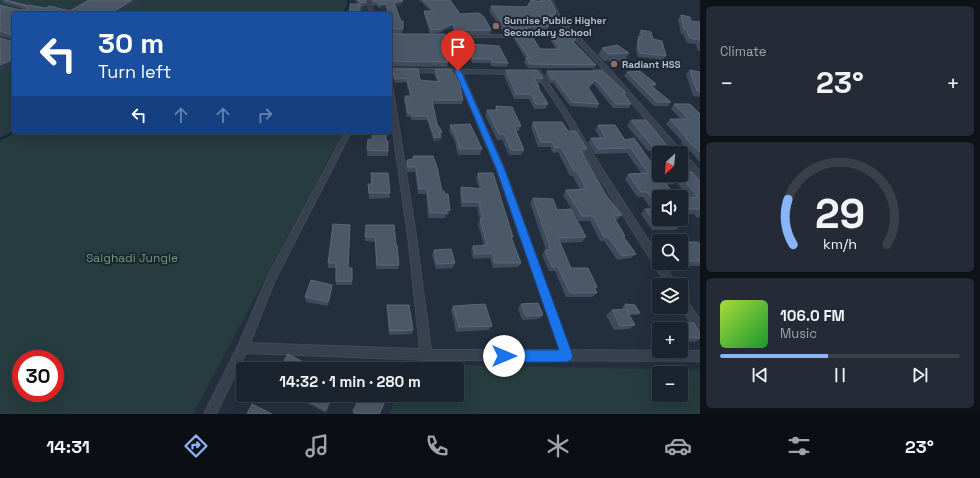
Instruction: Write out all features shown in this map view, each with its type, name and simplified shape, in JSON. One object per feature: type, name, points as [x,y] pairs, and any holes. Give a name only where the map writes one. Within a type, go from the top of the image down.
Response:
[{"type":"street","points":[[368,0],[371,12]]},
{"type":"street","points":[[550,0],[558,18],[609,72],[673,146]]},
{"type":"street","points":[[429,36],[575,36]]},
{"type":"street","points":[[392,70],[522,72]]},
{"type":"street","points":[[458,71],[500,168],[567,356]]},
{"type":"street","points":[[537,72],[566,114],[596,166],[668,278]]},
{"type":"street","points":[[588,72],[609,72]]},
{"type":"street","points":[[392,103],[413,244],[426,355]]},
{"type":"street","points":[[210,414],[243,348],[271,279],[347,134]]},
{"type":"street","points":[[688,163],[700,176]]},
{"type":"street","points":[[688,310],[700,329]]},
{"type":"street","points":[[243,348],[426,355],[700,356]]},
{"type":"green space","name":"Salghadi Jungle","points":[[0,0],[347,0],[347,5],[365,7],[366,12],[12,12],[12,134],[342,134],[193,414],[0,414]]},
{"type":"green space","points":[[464,365],[652,369],[652,402],[688,402],[688,370],[700,370],[700,414],[388,414],[395,402],[464,402]]},
{"type":"building","points":[[5,0],[46,8],[49,6],[70,11],[89,0],[132,0],[113,12],[12,12],[12,35],[0,31],[0,5],[19,10],[27,10],[27,7]]},
{"type":"building","points":[[358,0],[366,0],[366,2],[360,3]]},
{"type":"building","points":[[373,0],[402,0],[403,1],[394,3],[401,21],[403,21],[403,29],[392,29],[392,12],[388,12],[386,4],[380,5],[376,1],[373,2]]},
{"type":"building","points":[[423,0],[450,0],[460,14],[479,13],[484,17],[491,30],[456,30],[453,24],[442,29],[431,30],[424,11],[434,11]]},
{"type":"building","points":[[531,0],[542,2],[541,0],[550,0],[556,12],[554,16],[541,16],[549,26],[526,27],[528,29],[506,29],[491,6],[527,7]]},
{"type":"building","points":[[350,4],[360,4],[360,12],[350,12]]},
{"type":"building","points":[[681,15],[690,17],[691,21],[700,22],[700,41],[690,38],[686,29],[684,29]]},
{"type":"building","points":[[641,30],[651,32],[653,39],[662,41],[666,56],[640,53],[638,47],[639,36],[642,37]]},
{"type":"building","points":[[392,34],[444,34],[446,46],[441,46],[448,62],[392,61]]},
{"type":"building","points":[[514,35],[531,35],[540,49],[560,49],[551,35],[575,35],[577,37],[573,42],[596,65],[530,64],[526,58],[529,58]]},
{"type":"building","points":[[0,38],[10,41],[12,40],[12,60],[0,65]]},
{"type":"building","points":[[469,44],[499,46],[508,63],[492,62],[491,59],[473,59]]},
{"type":"building","points":[[617,45],[629,53],[608,54],[602,48]]},
{"type":"building","points":[[392,69],[418,69],[420,80],[439,82],[435,69],[451,69],[453,75],[457,75],[463,100],[432,100],[437,124],[442,132],[439,132],[441,137],[435,138],[427,116],[412,116],[411,113],[408,113],[405,96],[411,96],[407,78],[395,79]]},
{"type":"building","points":[[506,70],[537,70],[543,78],[534,78],[548,104],[536,104],[531,94],[516,94]]},
{"type":"building","points":[[690,70],[700,72],[700,91],[697,91]]},
{"type":"building","points":[[547,71],[603,71],[626,93],[623,93],[631,104],[616,104],[596,80],[588,87],[599,104],[572,102],[555,79],[552,79]]},
{"type":"building","points":[[640,71],[656,84],[650,85],[671,102],[657,102],[627,72]]},
{"type":"building","points":[[674,104],[690,104],[700,114],[700,152],[685,138],[687,138],[670,119],[689,119]]},
{"type":"building","points":[[496,106],[512,107],[521,126],[514,126],[524,150],[511,150],[504,134],[499,134],[487,110],[497,110]]},
{"type":"building","points":[[631,120],[646,120],[667,146],[652,146]]},
{"type":"building","points":[[533,122],[562,122],[568,131],[576,131],[587,149],[580,149],[606,195],[622,215],[613,216],[625,236],[623,236],[636,254],[622,256],[608,237],[604,237],[593,216],[582,216],[566,190],[586,189],[577,171],[574,171],[561,147],[555,148],[552,142],[541,142]]},
{"type":"building","points":[[470,124],[482,149],[460,149],[450,125]]},
{"type":"building","points":[[598,125],[615,125],[625,140],[634,138],[652,164],[652,182],[665,182],[671,190],[652,190],[652,199],[647,192],[641,192],[628,174],[648,173],[631,148],[598,149],[591,138],[606,138]]},
{"type":"building","points":[[372,134],[386,134],[388,151],[367,150],[368,139],[372,140]]},
{"type":"building","points":[[413,156],[433,156],[442,191],[444,191],[445,194],[448,194],[450,210],[446,210],[447,213],[430,213],[427,189],[419,189],[416,167],[408,167],[407,160],[414,159]]},
{"type":"building","points":[[688,172],[692,172],[700,181],[700,210],[688,209],[688,198],[698,197],[686,182],[688,182]]},
{"type":"building","points":[[371,173],[388,173],[390,193],[369,193],[368,184],[372,184]]},
{"type":"building","points":[[478,173],[493,173],[513,237],[511,237],[521,263],[495,263],[492,253],[475,254],[473,246],[487,245],[480,219],[483,219],[479,202],[463,202],[461,187],[482,189]]},
{"type":"building","points":[[533,198],[553,199],[557,210],[571,209],[586,237],[558,238],[571,268],[588,268],[597,287],[594,287],[597,293],[570,293],[558,267],[552,267],[545,250],[551,250]]},
{"type":"building","points":[[645,209],[652,209],[652,219]]},
{"type":"building","points":[[333,224],[350,225],[348,268],[352,268],[352,281],[336,281],[336,263],[328,263]]},
{"type":"building","points":[[366,225],[394,225],[399,265],[377,265],[375,237],[365,237]]},
{"type":"building","points":[[688,242],[698,242],[700,244],[700,261],[688,261]]},
{"type":"building","points":[[451,249],[455,263],[437,264],[434,250]]},
{"type":"building","points":[[311,280],[332,285],[328,302],[305,297]]},
{"type":"building","points":[[538,303],[543,315],[526,316],[521,304]]},
{"type":"building","points":[[485,304],[492,326],[459,327],[453,306]]},
{"type":"building","points":[[625,304],[635,305],[640,313],[629,313]]},
{"type":"building","points":[[387,305],[409,305],[413,330],[390,331]]},
{"type":"building","points":[[626,309],[635,325],[620,326],[612,310]]},
{"type":"building","points":[[688,323],[694,323],[700,334],[700,338],[688,337]]},
{"type":"building","points":[[288,354],[303,362],[283,362]]},
{"type":"building","points":[[310,402],[329,402],[326,410]]},
{"type":"building","points":[[358,402],[385,402],[379,414],[359,414],[353,411]]},
{"type":"building","points":[[252,404],[272,414],[247,414]]},
{"type":"waterway","points":[[344,12],[348,7],[348,0]]},
{"type":"waterway","points":[[0,139],[12,133]]},
{"type":"place","name":"Sunrise Public Higher Secondary School","points":[[496,26]]},
{"type":"place","name":"Radiant HSS","points":[[614,64]]},
{"type":"route","points":[[458,71],[500,168],[567,356],[504,356]]}]
